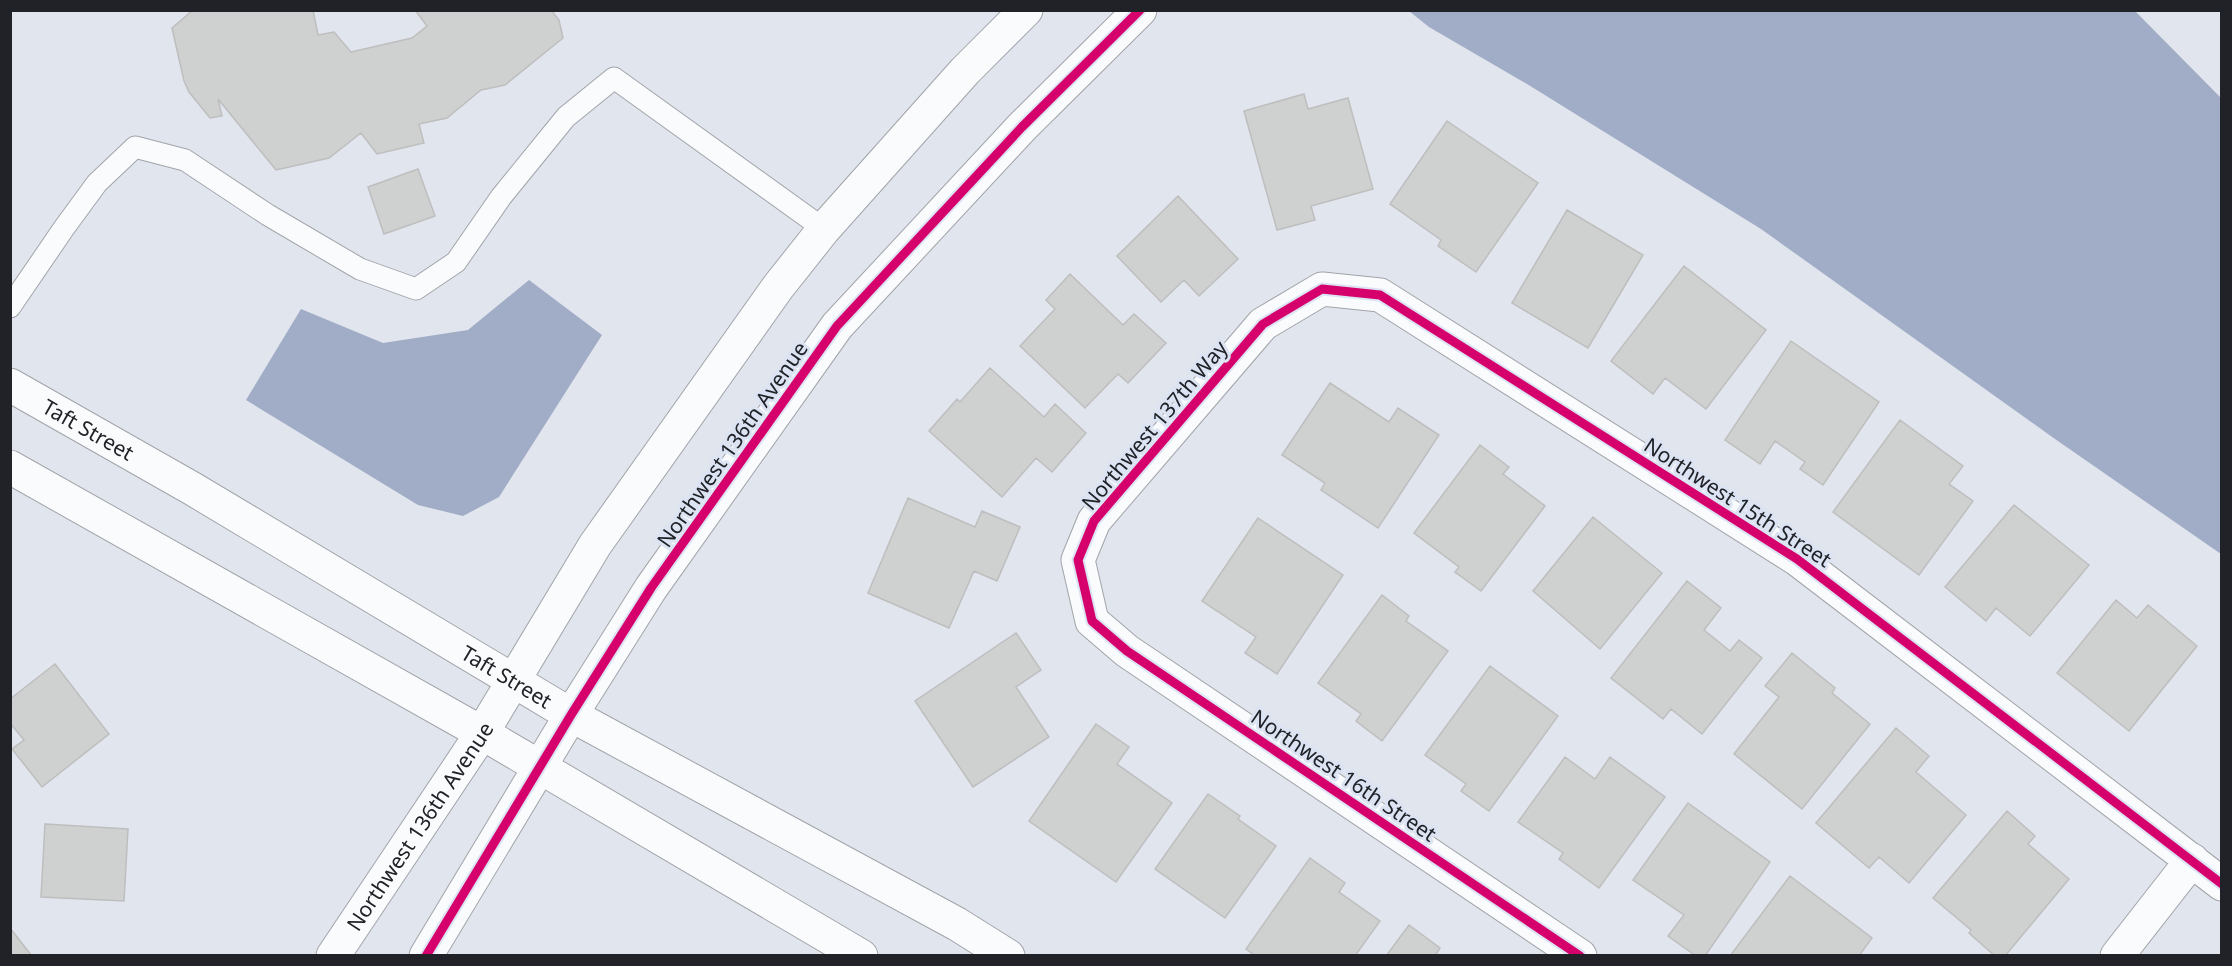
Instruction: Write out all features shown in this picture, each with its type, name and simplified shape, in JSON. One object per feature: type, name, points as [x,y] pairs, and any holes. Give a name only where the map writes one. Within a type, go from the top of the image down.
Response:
[{"type":"street","name":"Northwest 136th Avenue","points":[[333,956],[482,733],[595,545],[778,287],[825,229],[965,71],[1026,10]]},
{"type":"street","name":"Northwest 136th Avenue","points":[[426,956],[571,715],[651,588],[837,327],[1022,127],[1140,10]]},
{"type":"street","name":"Northwest 137th Way","points":[[1092,621],[1078,560],[1094,521],[1263,324],[1322,289]]},
{"type":"street","name":"Northwest 15th Street","points":[[1322,289],[1380,295],[1797,559],[2222,884]]},
{"type":"street","name":"Taft Street","points":[[10,385],[203,495],[571,715],[957,924],[1008,956]]},
{"type":"street","points":[[10,467],[482,733],[861,956]]},
{"type":"street","name":"Northwest 16th Street","points":[[1092,621],[1127,651],[1580,956]]},
{"type":"street","points":[[2117,956],[2192,860]]},
{"type":"lane","points":[[10,308],[97,183],[135,147],[185,160],[268,215],[360,269],[416,289],[456,262],[501,196],[566,117],[614,78],[825,229]]},
{"type":"water","points":[[1409,11],[2135,11],[2221,98],[2221,554],[2055,439],[1761,229],[1527,84],[1429,27]]},
{"type":"water","points":[[529,280],[602,335],[499,497],[463,516],[418,505],[246,400],[301,309],[383,343],[468,330]]},
{"type":"building","points":[[193,10],[313,10],[318,35],[334,32],[351,52],[412,38],[427,26],[415,10],[551,10],[559,20],[563,38],[505,85],[481,90],[447,118],[419,124],[424,143],[377,154],[361,133],[329,158],[276,170],[218,99],[222,116],[210,118],[189,92],[184,81],[172,28]]},
{"type":"building","points":[[1304,94],[1308,109],[1348,98],[1373,189],[1311,206],[1315,220],[1277,230],[1244,111]]},
{"type":"building","points":[[1447,121],[1538,183],[1476,272],[1438,246],[1441,240],[1390,204]]},
{"type":"building","points":[[418,169],[435,216],[384,234],[368,187]]},
{"type":"building","points":[[1178,196],[1238,259],[1199,296],[1184,280],[1161,302],[1117,256]]},
{"type":"building","points":[[1567,210],[1643,255],[1588,348],[1512,303]]},
{"type":"building","points":[[1684,266],[1766,330],[1706,409],[1665,378],[1653,394],[1611,361]]},
{"type":"building","points":[[1070,274],[1123,325],[1134,314],[1166,343],[1128,383],[1118,374],[1085,408],[1020,346],[1055,309],[1046,300]]},
{"type":"building","points":[[1791,341],[1879,402],[1823,485],[1800,469],[1805,462],[1775,441],[1760,464],[1725,440]]},
{"type":"building","points":[[990,368],[1044,417],[1055,404],[1086,433],[1052,472],[1036,458],[1002,497],[929,431],[957,399],[960,402]]},
{"type":"building","points":[[1330,383],[1389,422],[1398,408],[1439,435],[1378,528],[1321,490],[1325,483],[1282,455]]},
{"type":"building","points":[[1900,420],[1963,466],[1949,484],[1973,501],[1919,575],[1833,512]]},
{"type":"building","points":[[1480,445],[1509,467],[1503,474],[1545,506],[1481,591],[1455,572],[1459,567],[1414,533]]},
{"type":"building","points":[[908,498],[975,527],[982,511],[1020,527],[997,581],[974,571],[949,628],[868,593]]},
{"type":"building","points":[[2014,505],[2089,565],[2030,636],[1996,608],[1986,621],[1945,587]]},
{"type":"building","points":[[1593,517],[1662,573],[1600,649],[1533,591]]},
{"type":"building","points":[[1258,518],[1343,575],[1277,674],[1245,653],[1256,637],[1202,601]]},
{"type":"building","points":[[1687,581],[1721,608],[1704,630],[1730,651],[1739,640],[1762,658],[1702,734],[1671,709],[1663,719],[1611,678]]},
{"type":"building","points":[[1382,595],[1409,616],[1406,621],[1448,651],[1382,741],[1356,721],[1361,714],[1318,683]]},
{"type":"building","points":[[2116,600],[2137,618],[2148,605],[2197,646],[2129,731],[2057,673]]},
{"type":"building","points":[[1016,633],[1041,670],[1016,687],[1049,737],[973,787],[915,701]]},
{"type":"building","points":[[1792,653],[1835,688],[1832,693],[1870,724],[1802,809],[1734,754],[1779,697],[1765,686]]},
{"type":"building","points":[[55,664],[109,734],[42,787],[12,749],[24,740],[10,723],[10,699]]},
{"type":"building","points":[[1490,666],[1558,716],[1489,811],[1461,791],[1466,784],[1425,755]]},
{"type":"building","points":[[1096,724],[1129,747],[1117,764],[1172,803],[1116,882],[1029,821]]},
{"type":"building","points":[[1896,728],[1929,756],[1916,772],[1966,815],[1909,883],[1879,857],[1869,868],[1816,823]]},
{"type":"building","points":[[1565,757],[1595,779],[1610,757],[1665,797],[1599,888],[1559,859],[1563,853],[1518,822]]},
{"type":"building","points":[[1208,794],[1240,816],[1238,819],[1276,846],[1225,918],[1155,869]]},
{"type":"building","points":[[1688,803],[1770,862],[1705,956],[1696,956],[1668,936],[1684,915],[1633,880]]},
{"type":"building","points":[[2007,811],[2035,836],[2028,844],[2069,879],[2005,956],[1995,956],[1969,933],[1971,930],[1933,898]]},
{"type":"building","points":[[45,824],[128,829],[124,901],[41,897]]},
{"type":"building","points":[[1310,858],[1345,883],[1339,892],[1380,921],[1355,956],[1256,956],[1246,949]]},
{"type":"building","points":[[1790,876],[1872,938],[1859,956],[1730,956]]},
{"type":"building","points":[[1409,925],[1440,948],[1435,956],[1386,956]]},
{"type":"building","points":[[10,928],[32,956],[10,956]]},
{"type":"cycle path","points":[[426,956],[571,715],[651,588],[837,326],[1022,127],[1140,10]]},
{"type":"cycle path","points":[[1580,956],[1127,651],[1092,621],[1078,560],[1094,521],[1263,324],[1322,289],[1380,295],[1797,559],[2222,884]]}]
